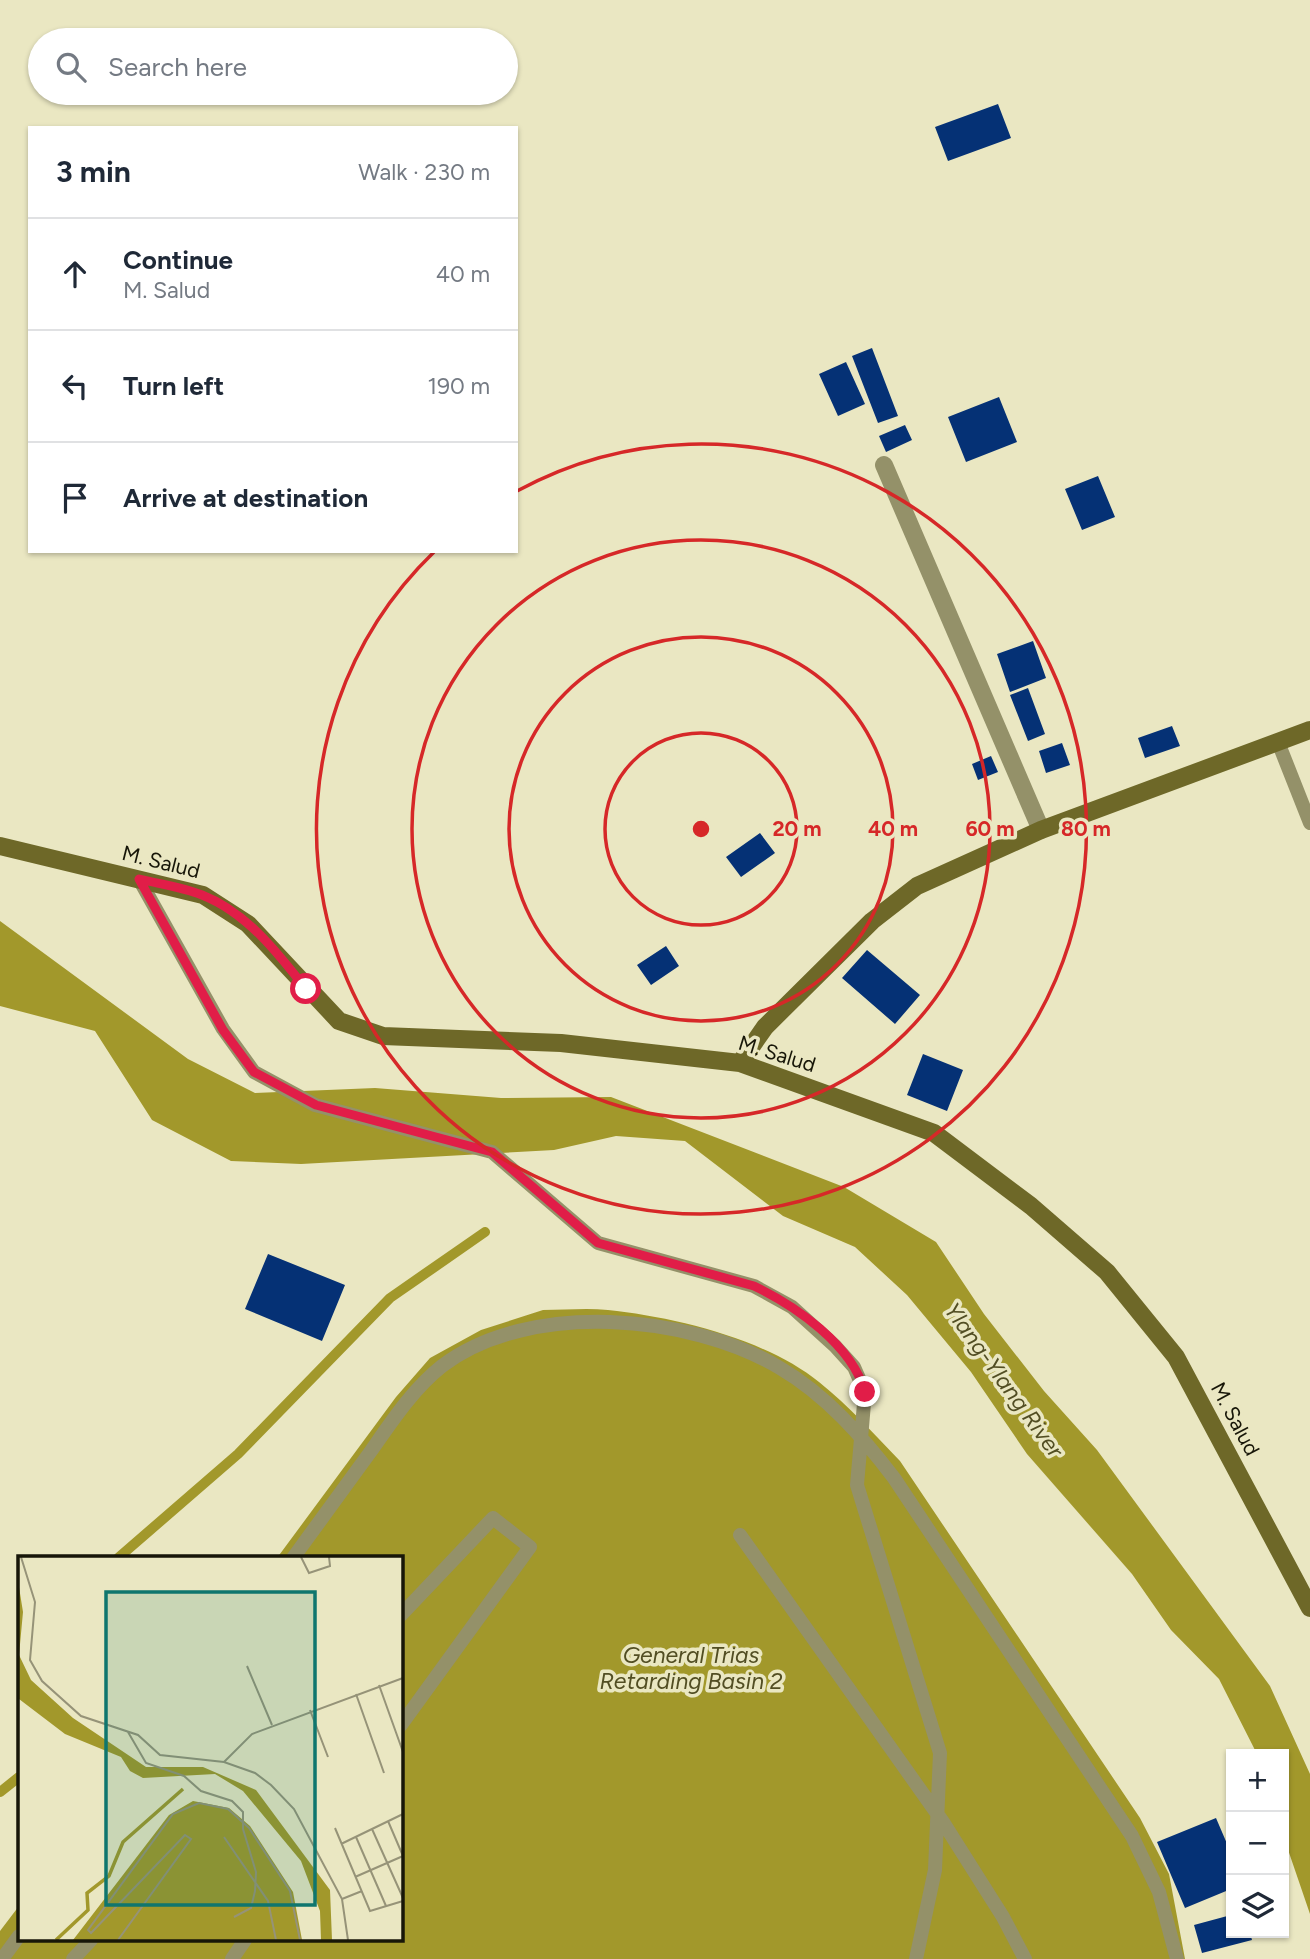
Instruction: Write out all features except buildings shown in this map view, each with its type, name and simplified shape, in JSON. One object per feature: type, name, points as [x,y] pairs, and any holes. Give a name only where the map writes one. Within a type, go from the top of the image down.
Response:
[{"type":"street","points":[[884,465],[1041,830]]},
{"type":"street","points":[[740,1063],[765,1027],[893,902],[917,886],[1041,830],[1310,730]]},
{"type":"street","name":"M. Salud","points":[[0,846],[203,895],[236,916],[275,950],[306,989],[339,1021],[383,1036],[561,1043],[740,1063],[934,1133],[1031,1206],[1108,1272],[1176,1357],[1310,1608]]},
{"type":"lane","points":[[1278,742],[1310,823]]},
{"type":"lane","points":[[139,879],[223,1030],[254,1072],[316,1105],[492,1152],[598,1243],[754,1286],[792,1307],[835,1346],[861,1377],[865,1400],[857,1485],[937,1735],[941,1771],[932,1895],[916,1959]]},
{"type":"lane","points":[[294,1556],[396,1417],[428,1378],[465,1351],[517,1331],[570,1322],[627,1323],[731,1346],[764,1359],[796,1378],[862,1438],[894,1478],[1132,1836],[1159,1892],[1177,1959]]},
{"type":"lane","points":[[402,1614],[493,1518],[530,1547],[402,1725]]},
{"type":"lane","points":[[740,1535],[939,1818],[1003,1917],[1025,1959]]},
{"type":"lane","points":[[2,1959],[18,1937]]},
{"type":"lane","points":[[73,1959],[90,1941]]},
{"type":"lane","points":[[232,1959],[245,1941]]},
{"type":"water","name":"Ylang-Ylang River","points":[[0,921],[188,1059],[255,1093],[375,1088],[501,1098],[611,1097],[844,1187],[936,1242],[984,1314],[1044,1391],[1097,1450],[1270,1686],[1310,1774],[1310,1914],[1289,1853],[1289,1749],[1254,1749],[1219,1679],[1171,1630],[1132,1574],[1027,1454],[971,1372],[907,1295],[855,1247],[783,1216],[685,1141],[616,1136],[554,1150],[301,1164],[231,1161],[152,1120],[95,1031],[0,1006]]},
{"type":"water","name":"General Trias Retarding Basin 2","points":[[600,1309],[634,1313],[719,1332],[747,1342],[797,1367],[830,1391],[900,1461],[1140,1818],[1169,1874],[1185,1959],[0,1959],[0,1931],[18,1907],[18,1941],[402,1941],[402,1556],[278,1556],[396,1397],[430,1358],[481,1330],[543,1310]]},
{"type":"waterway","points":[[120,1556],[238,1454],[390,1298],[485,1232]]},
{"type":"waterway","points":[[0,1792],[18,1778]]},
{"type":"route","points":[[306,989],[275,950],[248,924],[203,895],[139,879],[223,1030],[254,1072],[316,1105],[492,1152],[556,1204],[598,1243],[754,1286],[792,1307],[835,1346],[861,1377],[865,1392]]}]
